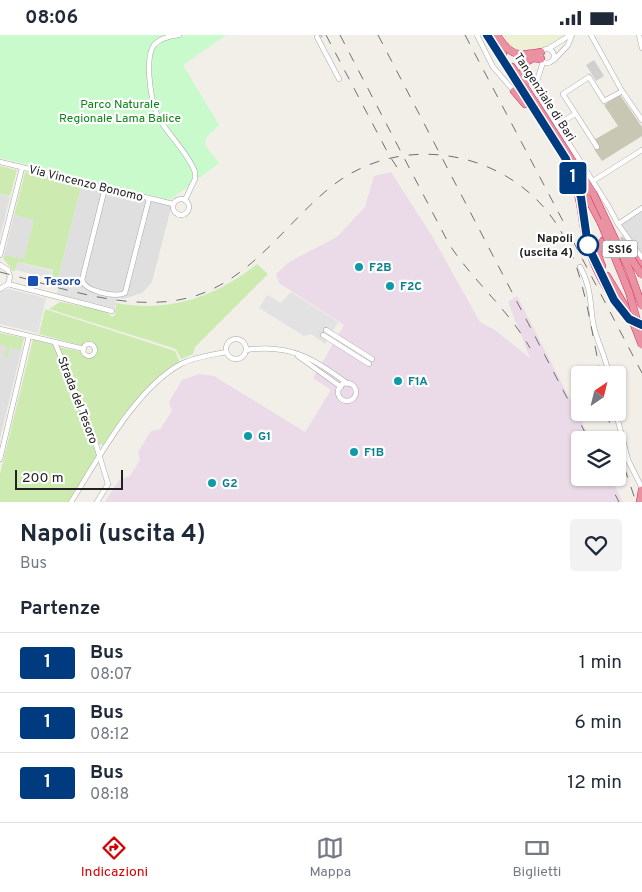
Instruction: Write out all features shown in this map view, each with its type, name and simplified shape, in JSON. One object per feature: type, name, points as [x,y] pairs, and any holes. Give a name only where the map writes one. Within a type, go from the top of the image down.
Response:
[{"type":"highway","name":"Tangenziale di Bari","points":[[487,35],[566,159],[601,223],[629,292],[642,339]]},
{"type":"highway","name":"Tangenziale di Bari","points":[[492,35],[554,126],[593,193],[629,269],[642,306]]},
{"type":"highway","points":[[497,35],[508,49],[519,55],[543,56]]},
{"type":"highway","points":[[543,56],[529,59],[522,73],[523,79],[554,126]]},
{"type":"highway","points":[[514,91],[553,138]]},
{"type":"highway","points":[[566,159],[581,197],[586,236],[591,255],[618,307],[629,319],[642,325]]},
{"type":"highway","points":[[593,193],[642,275]]},
{"type":"highway","points":[[603,241],[598,247],[598,259],[631,317],[642,345]]},
{"type":"highway","points":[[629,248],[642,268]]},
{"type":"highway","points":[[640,502],[642,489]]},
{"type":"street","points":[[179,35],[167,37],[154,45],[150,58],[150,70],[154,110],[195,172],[195,179],[185,200]]},
{"type":"street","points":[[477,35],[493,67],[514,91]]},
{"type":"street","points":[[540,71],[568,45],[571,35]]},
{"type":"street","points":[[571,35],[543,56],[537,77],[537,92],[554,126],[593,181],[618,225],[642,258]]},
{"type":"street","points":[[591,35],[622,91],[642,120]]},
{"type":"street","points":[[639,35],[642,48]]},
{"type":"street","points":[[317,36],[339,79]]},
{"type":"street","points":[[543,56],[553,52],[551,62]]},
{"type":"street","points":[[543,56],[551,62]]},
{"type":"street","points":[[597,147],[563,94],[589,77],[604,101],[619,93]]},
{"type":"street","points":[[554,126],[575,114]]},
{"type":"street","points":[[593,181],[642,150]]},
{"type":"street","name":"Via Vincenzo Bonomo","points":[[0,162],[173,204]]},
{"type":"street","points":[[0,255],[22,168]]},
{"type":"street","points":[[105,188],[82,280],[86,287],[104,292],[120,295],[127,290],[149,199]]},
{"type":"street","points":[[178,199],[185,200],[189,207],[185,214],[177,214],[173,210],[173,204],[178,199]]},
{"type":"street","points":[[618,225],[642,208]]},
{"type":"street","points":[[0,265],[5,267],[10,273],[8,284]]},
{"type":"street","points":[[580,267],[588,282],[593,324],[602,346],[607,366]]},
{"type":"street","points":[[0,289],[8,284],[112,311]]},
{"type":"street","points":[[0,329],[84,349]]},
{"type":"street","points":[[326,330],[372,359]]},
{"type":"street","points":[[323,335],[368,364]]},
{"type":"street","points":[[0,459],[1,447],[29,336]]},
{"type":"street","points":[[233,339],[242,341],[246,350],[244,355],[236,359],[231,358],[226,352],[228,343],[233,339]]},
{"type":"street","name":"Strada del Tesoro","points":[[55,343],[94,435],[108,484],[97,502]]},
{"type":"street","points":[[246,350],[271,347],[316,360],[354,387],[356,393],[350,401],[340,397],[341,387]]},
{"type":"street","points":[[71,502],[140,401],[165,375],[192,359],[226,352]]},
{"type":"street","points":[[296,355],[341,387]]},
{"type":"street","points":[[341,387],[348,384]]},
{"type":"street","points":[[618,421],[628,460],[642,489]]},
{"type":"shaded area","points":[[502,35],[567,35],[558,42],[533,53],[518,53],[507,45]]},
{"type":"shaded area","points":[[594,60],[604,76],[596,81],[586,65]]},
{"type":"shaded area","points":[[620,95],[642,127],[642,136],[602,161],[594,149],[598,146],[594,140],[618,126],[604,105]]},
{"type":"shaded area","points":[[391,172],[432,236],[480,322],[495,330],[530,358],[508,302],[517,296],[571,401],[571,421],[581,421],[586,431],[571,431],[571,486],[615,486],[623,502],[105,502],[119,480],[130,476],[140,460],[138,452],[151,431],[160,429],[172,411],[169,402],[182,380],[199,374],[214,376],[305,432],[331,390],[313,378],[344,325],[279,283],[276,274],[289,262],[337,237],[365,207],[374,176]]},
{"type":"shaded area","points":[[82,182],[172,204],[152,282],[142,293],[123,299],[57,283]]},
{"type":"shaded area","points":[[0,194],[10,197],[0,237]]},
{"type":"shaded area","points":[[642,210],[642,254],[640,256],[620,226]]},
{"type":"shaded area","points":[[14,215],[34,220],[24,260],[4,255]]},
{"type":"shaded area","points":[[17,262],[53,271],[51,279],[16,270]]},
{"type":"shaded area","points":[[60,284],[117,297],[115,308],[57,294]]},
{"type":"shaded area","points":[[9,289],[46,298],[38,333],[0,324],[0,291]]},
{"type":"shaded area","points":[[291,292],[338,322],[325,344],[311,334],[304,336],[259,308],[267,295],[281,303]]},
{"type":"shaded area","points":[[0,343],[22,348],[0,438]]},
{"type":"green space","name":"Parco Naturale Regionale Lama Balice","points":[[0,35],[226,35],[183,65],[219,125],[206,138],[205,145],[219,163],[170,200],[0,158]]},
{"type":"green space","points":[[0,166],[17,170],[10,196],[0,194]]},
{"type":"green space","points":[[25,172],[81,186],[57,283],[51,281],[53,270],[18,262],[15,271],[13,271],[3,258],[4,255],[24,259],[34,220],[14,215]]},
{"type":"green space","points":[[257,264],[268,274],[195,347],[193,354],[181,359],[176,349],[49,309],[60,302],[106,311],[112,317],[115,315],[116,303],[136,306],[173,304],[191,300],[225,285]]},
{"type":"green space","points":[[45,309],[175,351],[180,362],[144,391],[104,445],[99,444],[59,347],[82,352],[88,358],[96,356],[97,348],[94,344],[88,342],[83,346],[39,334]]},
{"type":"green space","points":[[0,333],[24,338],[21,350],[10,348],[8,357],[4,356],[7,347],[0,345]]},
{"type":"green space","points":[[33,339],[54,345],[90,431],[97,456],[68,502],[0,502],[0,474]]},
{"type":"tunnel","points":[[610,238],[621,240],[629,248]]},
{"type":"railway","points":[[326,35],[389,155],[402,175]]},
{"type":"railway","points":[[340,35],[449,244],[501,308],[530,348]]},
{"type":"railway","points":[[378,35],[584,431]]},
{"type":"railway","points":[[465,35],[564,223]]},
{"type":"railway","points":[[0,272],[97,297],[122,301],[171,301],[195,296],[216,287],[236,275],[270,246],[319,197],[336,183],[366,166],[397,157],[430,154],[462,159],[493,169],[521,186],[545,209],[564,237],[577,269],[587,305],[599,366]]},
{"type":"railway","points":[[573,241],[642,373]]},
{"type":"railway","points":[[609,421],[612,431]]},
{"type":"railway","points":[[626,473],[635,499]]},
{"type":"railway","points":[[611,486],[619,502]]},
{"type":"bus line","name":"1","points":[[487,35],[566,159],[581,197],[586,236],[591,255],[614,300],[629,319],[642,325]]},
{"type":"place","name":"Napoli (uscita 4)","points":[[588,245]]},
{"type":"place","name":"F2B","points":[[359,267]]},
{"type":"place","name":"Tesoro","points":[[33,281]]},
{"type":"place","name":"F2C","points":[[390,286]]},
{"type":"place","name":"F1A","points":[[398,381]]},
{"type":"place","name":"G1","points":[[248,436]]},
{"type":"place","name":"F1B","points":[[354,452]]},
{"type":"place","name":"G2","points":[[212,483]]}]
